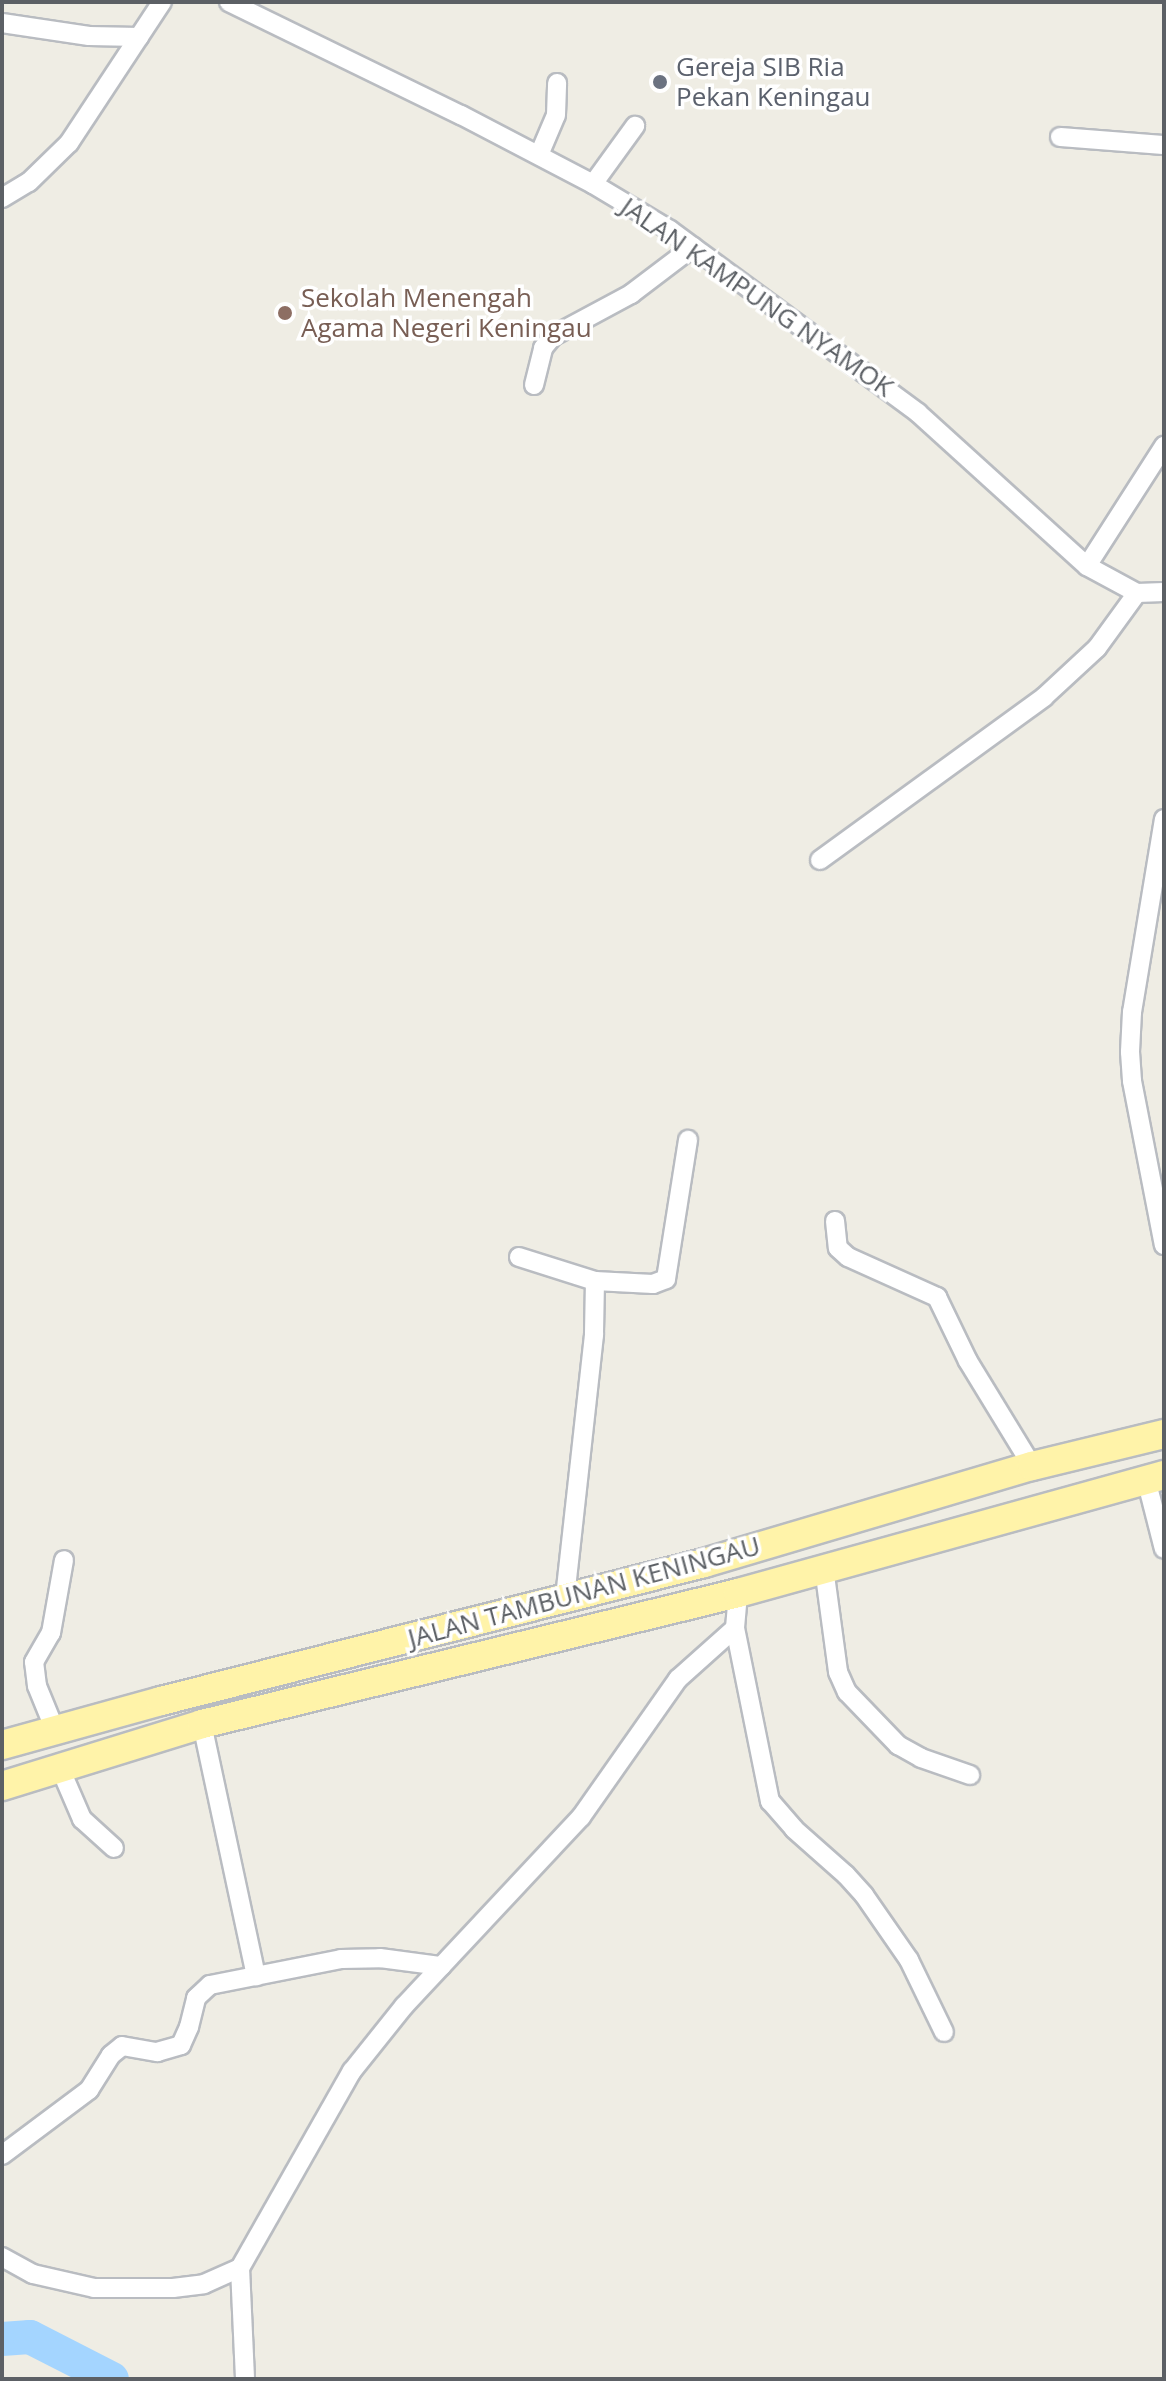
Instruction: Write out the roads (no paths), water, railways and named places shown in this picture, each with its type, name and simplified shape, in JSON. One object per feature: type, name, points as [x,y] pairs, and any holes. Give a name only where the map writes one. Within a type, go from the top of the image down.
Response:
[{"type":"main road","name":"JALAN TAMBUNAN KENINGAU","points":[[2,1745],[774,1543],[1032,1466],[1164,1434]]},
{"type":"main road","name":"JALAN TAMBUNAN KENINGAU","points":[[2,1786],[202,1724],[738,1593],[1155,1477]]},
{"type":"main road","points":[[2,1774],[51,1770]]},
{"type":"street","points":[[2,198],[29,182],[69,143],[162,2]]},
{"type":"street","name":"JALAN KAMPUNG NYAMOK","points":[[229,2],[539,155],[593,184],[693,247],[918,413],[1087,566],[1137,593]]},
{"type":"street","points":[[2,23],[89,36],[139,37]]},
{"type":"street","points":[[539,155],[556,115],[557,83]]},
{"type":"street","points":[[593,184],[635,126]]},
{"type":"street","points":[[1060,137],[1164,145]]},
{"type":"street","points":[[534,385],[543,348],[553,336],[631,294],[693,247]]},
{"type":"street","points":[[1087,566],[1164,446]]},
{"type":"street","points":[[820,860],[1044,697],[1097,648],[1137,593],[1164,592]]},
{"type":"street","points":[[1164,819],[1132,1012],[1132,1081],[1156,1155],[1164,1245]]},
{"type":"street","points":[[519,1257],[595,1281],[653,1284],[666,1279],[688,1140]]},
{"type":"street","points":[[835,1221],[838,1248],[848,1257],[937,1297],[968,1361],[1032,1466]]},
{"type":"street","points":[[565,1598],[594,1335],[595,1281]]},
{"type":"street","points":[[1155,1477],[1164,1549]]},
{"type":"street","points":[[55,1730],[37,1686],[34,1662],[51,1633],[64,1560]]},
{"type":"street","points":[[824,1568],[838,1672],[847,1692],[898,1745],[921,1758],[970,1775]]},
{"type":"street","points":[[738,1593],[735,1628],[770,1801],[794,1829],[864,1895],[909,1960],[944,2032]]},
{"type":"street","points":[[245,2379],[240,2268],[352,2071],[441,1966],[581,1817],[678,1679],[735,1628]]},
{"type":"street","points":[[202,1724],[256,1976]]},
{"type":"street","points":[[51,1770],[82,1819],[114,1848]]},
{"type":"street","points":[[2,2155],[89,2090],[111,2055],[122,2046],[157,2052],[181,2045],[200,1990],[341,1959],[380,1958],[441,1966]]},
{"type":"street","points":[[2,2257],[33,2274],[94,2288],[173,2288],[204,2284],[240,2268]]},
{"type":"waterway","points":[[2,2339],[30,2337],[112,2379]]},
{"type":"place","name":"Gereja SIB Ria Pekan Keningau","points":[[660,82]]},
{"type":"place","name":"Sekolah Menengah Agama Negeri Keningau","points":[[285,313]]}]
